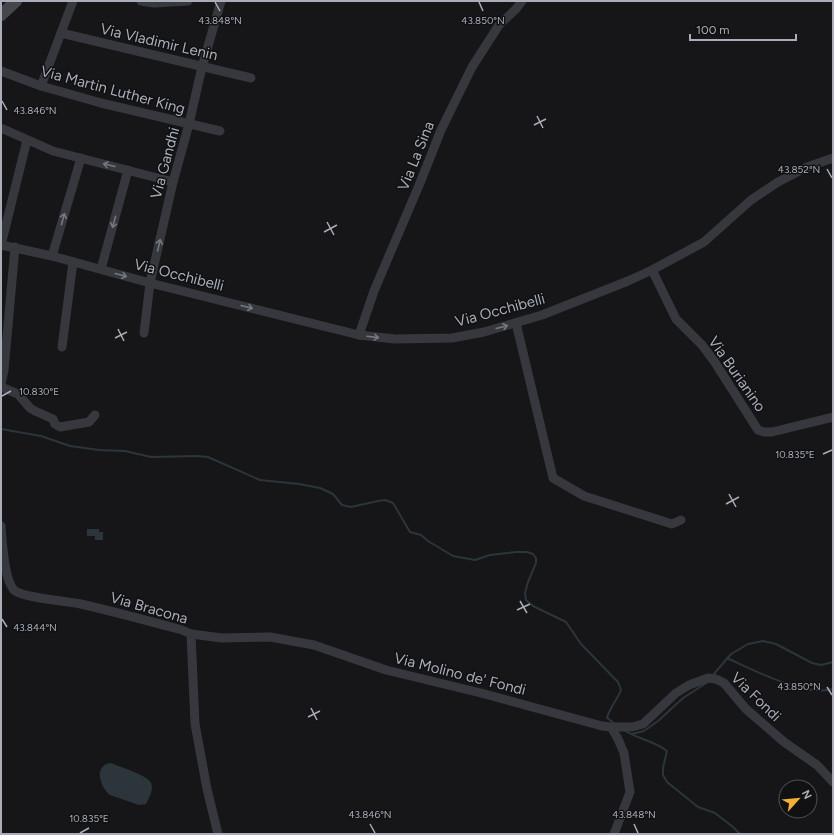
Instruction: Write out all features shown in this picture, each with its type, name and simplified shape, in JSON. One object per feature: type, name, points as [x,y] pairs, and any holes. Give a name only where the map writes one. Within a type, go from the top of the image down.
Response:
[{"type":"street","points":[[1,15],[16,1]]},
{"type":"street","points":[[41,86],[73,1]]},
{"type":"street","points":[[141,1],[154,3],[188,1]]},
{"type":"street","name":"Via Gandhi","points":[[144,333],[150,283],[202,67],[221,1]]},
{"type":"street","name":"Via La Sina","points":[[358,335],[374,291],[420,184],[441,130],[468,74],[499,25],[516,9],[522,1]]},
{"type":"street","name":"Via Vladimir Lenin","points":[[60,33],[251,78]]},
{"type":"street","name":"Via Martin Luther King","points":[[1,71],[41,86],[101,103],[220,131]]},
{"type":"street","points":[[1,128],[53,151],[174,182]]},
{"type":"street","points":[[1,245],[28,140]]},
{"type":"street","points":[[52,256],[80,158]]},
{"type":"street","name":"Via Occhibelli","points":[[1,245],[52,256],[150,283],[358,335],[395,339],[452,338],[484,332],[516,323],[566,306],[652,270],[704,242],[751,200],[778,182],[808,167],[833,158]]},
{"type":"street","points":[[101,269],[128,170]]},
{"type":"street","points":[[15,247],[5,322],[1,386],[18,394],[30,408],[53,419],[55,424],[60,427],[89,422],[95,415]]},
{"type":"street","points":[[62,347],[73,262]]},
{"type":"street","name":"Via Burianino","points":[[652,270],[676,319],[702,345],[714,361],[758,430],[772,432],[833,417]]},
{"type":"street","points":[[516,323],[553,478],[584,496],[672,524],[681,520]]},
{"type":"street","name":"Via Bracona","points":[[1,526],[6,571],[15,590],[25,595],[80,604],[182,630],[191,634],[195,724],[207,788],[218,834]]},
{"type":"street","name":"Via Molino de' Fondi","points":[[191,634],[222,638],[270,637],[314,645],[386,670],[481,693],[602,726],[611,727]]},
{"type":"street","name":"Via Fondi","points":[[611,727],[632,727],[643,724],[676,693],[689,685],[708,678],[716,679],[724,683],[746,709],[784,742],[817,765],[833,782]]},
{"type":"street","points":[[611,727],[624,753],[630,792],[614,834]]},
{"type":"shaded area","points":[[87,529],[99,529],[99,532],[103,532],[103,540],[95,540],[95,536],[87,536]]},
{"type":"shaded area","points":[[111,763],[139,774],[149,780],[152,788],[146,804],[139,805],[110,795],[106,791],[101,782],[100,772],[105,765]]},
{"type":"waterway","points":[[1,429],[41,436],[70,446],[99,450],[125,451],[151,457],[208,457],[260,480],[320,488],[333,494],[342,505],[351,507],[385,500],[393,503],[410,532],[421,535],[453,556],[475,560],[490,555],[516,552],[527,552],[533,554],[536,558],[536,563],[525,593],[526,600],[533,606],[566,622],[581,644],[618,682],[621,690],[609,711],[607,718],[614,723]]},
{"type":"waterway","points":[[713,675],[731,654],[748,644],[763,641],[776,644],[812,663],[821,665],[833,662]]},
{"type":"waterway","points":[[727,658],[794,686],[808,689],[833,689]]},
{"type":"waterway","points":[[632,734],[644,731],[658,721],[683,698],[708,682]]},
{"type":"waterway","points":[[624,730],[667,751],[663,768],[663,775],[667,782],[698,807],[715,813],[740,834]]}]
